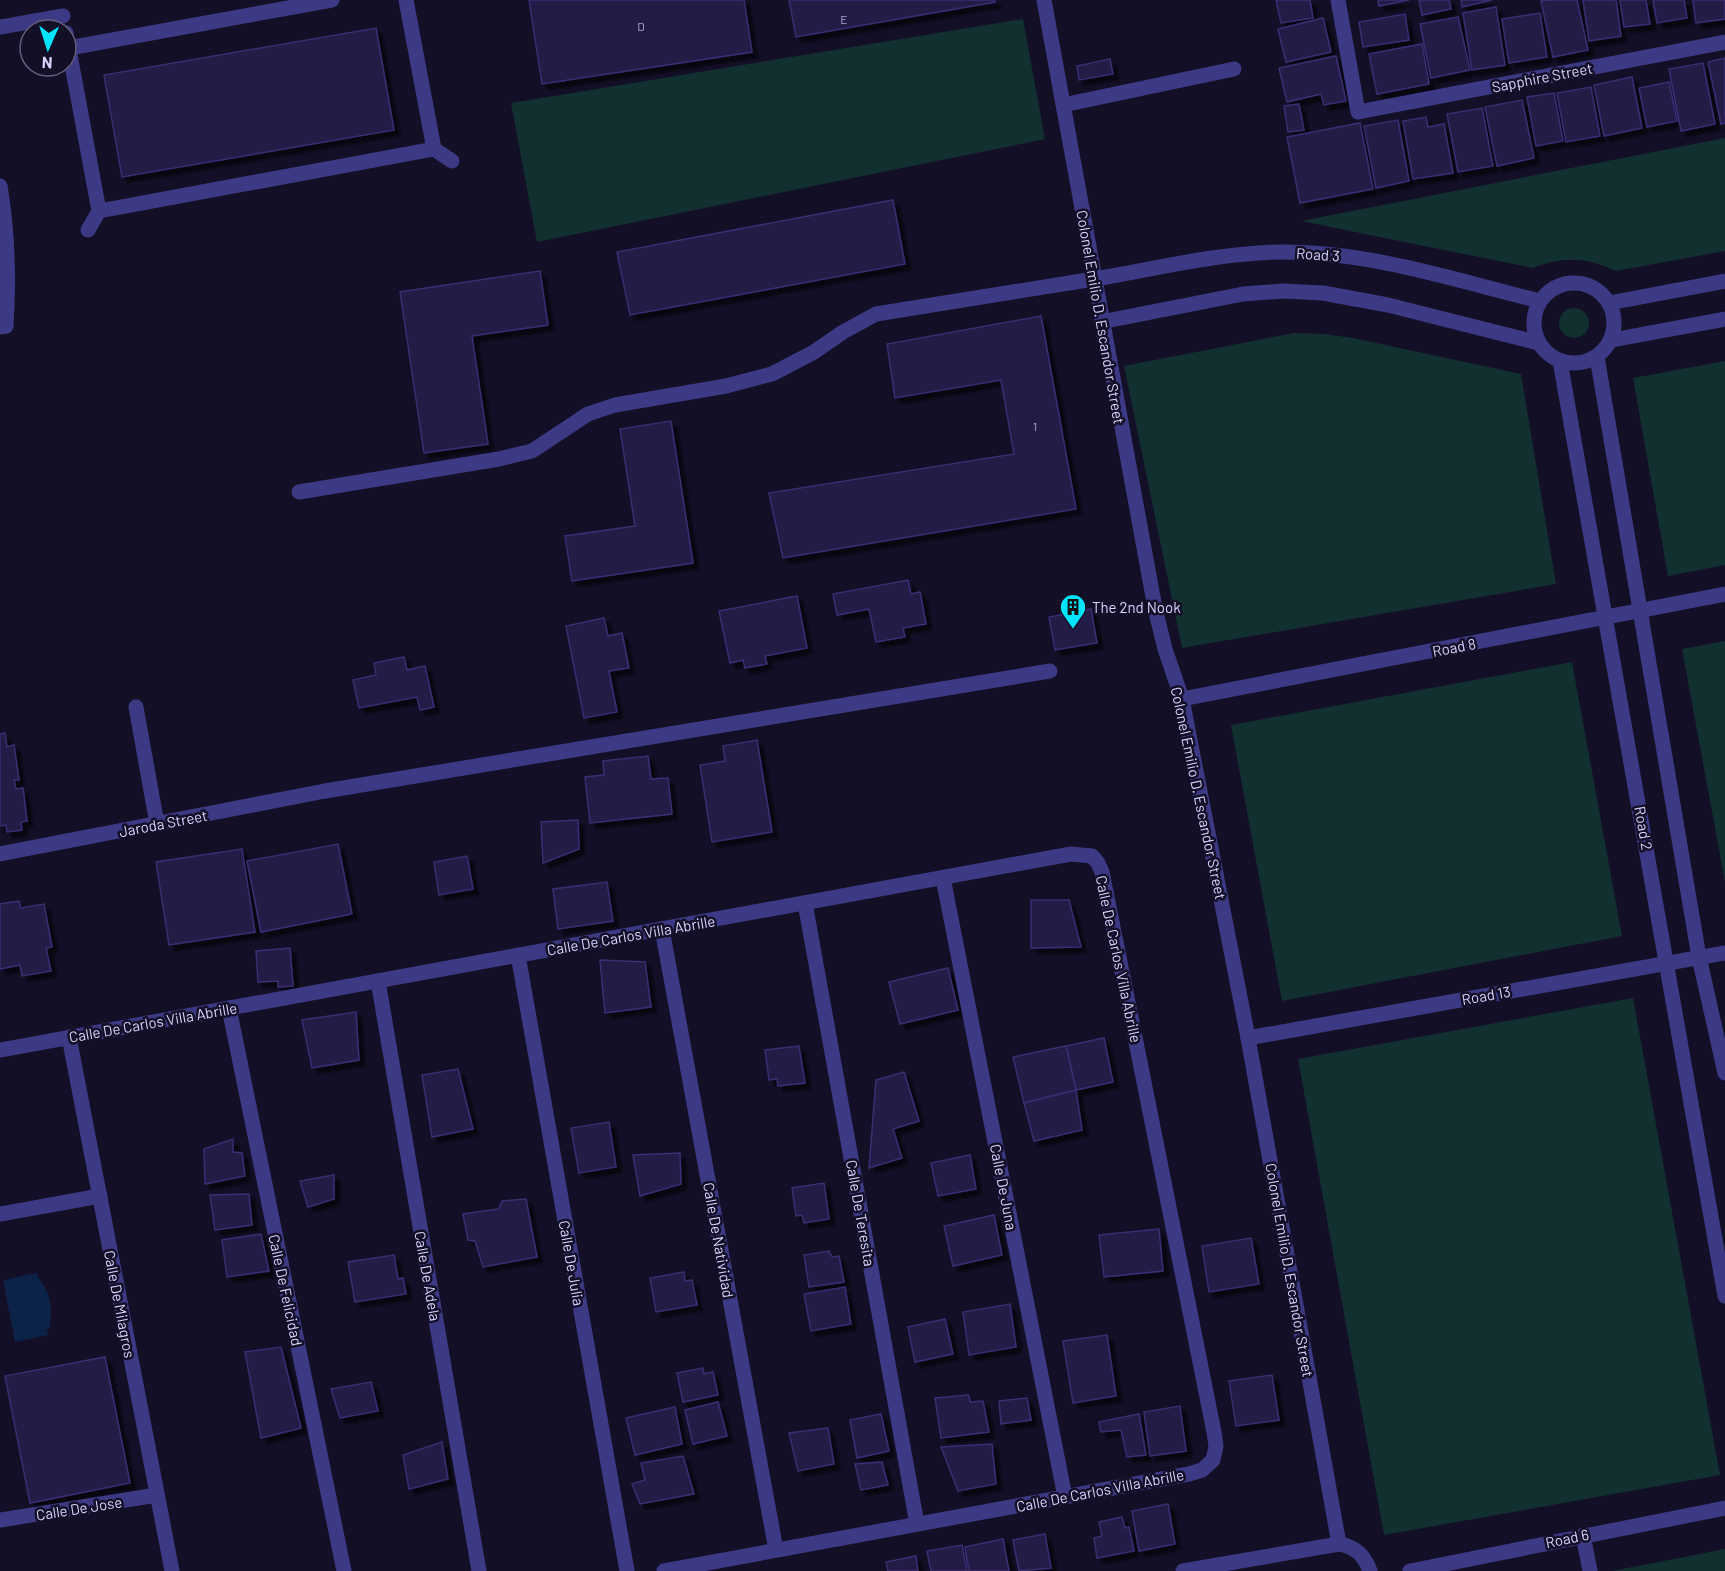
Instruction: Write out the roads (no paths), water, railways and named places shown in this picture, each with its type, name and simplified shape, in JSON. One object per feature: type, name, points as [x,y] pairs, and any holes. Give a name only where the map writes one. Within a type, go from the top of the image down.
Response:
[{"type":"street","points":[[60,0],[63,18]]},
{"type":"street","points":[[78,31],[332,0]]},
{"type":"street","points":[[406,0],[434,149]]},
{"type":"street","name":"Colonel Emilio D. Escandor Street","points":[[1044,0],[1155,608],[1165,649],[1182,699],[1248,1038],[1339,1544]]},
{"type":"street","name":"Sapphire Street","points":[[1338,0],[1359,112],[1725,42]]},
{"type":"street","points":[[0,27],[18,28]]},
{"type":"street","points":[[1063,105],[1234,69]]},
{"type":"street","points":[[74,78],[99,211],[88,230]]},
{"type":"street","points":[[99,211],[434,149],[452,161]]},
{"type":"street","points":[[0,186],[9,271],[3,327]]},
{"type":"street","name":"Road 3","points":[[299,492],[499,459],[532,451],[588,414],[615,405],[726,386],[772,374],[814,352],[843,332],[876,314],[1239,254],[1281,252],[1363,258],[1540,301]]},
{"type":"street","points":[[1609,303],[1725,281]]},
{"type":"street","points":[[1581,283],[1592,286],[1602,293],[1609,303],[1614,314],[1615,327],[1612,340],[1597,357],[1579,363],[1560,361],[1548,354],[1539,343],[1533,322],[1535,311],[1548,292],[1558,286],[1581,283]]},
{"type":"street","points":[[1101,322],[1244,294],[1283,291],[1323,293],[1388,305],[1539,343]]},
{"type":"street","points":[[1612,340],[1725,319]]},
{"type":"street","points":[[1597,357],[1699,957],[1725,1073]]},
{"type":"street","name":"Road 2","points":[[1560,361],[1668,963],[1719,1226],[1725,1296]]},
{"type":"street","name":"Road 8","points":[[1182,699],[1725,594]]},
{"type":"street","name":"Jaroda Street","points":[[0,854],[325,791],[1050,671]]},
{"type":"street","points":[[136,707],[157,824]]},
{"type":"street","name":"Calle De Carlos Villa Abrille","points":[[0,1050],[1071,854],[1092,856],[1098,862],[1102,872],[1212,1421],[1216,1446],[1213,1460],[1202,1470],[1189,1474],[664,1571]]},
{"type":"street","name":"Calle De Juna","points":[[943,878],[1065,1497]]},
{"type":"street","name":"Calle De Teresita","points":[[806,903],[917,1524]]},
{"type":"street","name":"Calle De Natividad","points":[[662,929],[776,1550]]},
{"type":"street","name":"Road 13","points":[[1248,1038],[1725,953]]},
{"type":"street","name":"Calle De Julia","points":[[518,955],[627,1571]]},
{"type":"street","name":"Calle De Adela","points":[[378,981],[479,1571]]},
{"type":"street","name":"Calle De Felicidad","points":[[229,1008],[344,1571]]},
{"type":"street","name":"Calle De Milagros","points":[[69,1037],[172,1571]]},
{"type":"street","points":[[0,1214],[100,1196]]},
{"type":"street","name":"Calle De Jose","points":[[0,1520],[157,1495]]},
{"type":"street","name":"Road 6","points":[[1410,1571],[1725,1508]]},
{"type":"street","points":[[1583,1535],[1590,1571]]},
{"type":"street","points":[[1183,1571],[1339,1544],[1358,1550],[1370,1571]]},
{"type":"water","points":[[37,1273],[50,1301],[51,1318],[47,1330],[48,1335],[15,1342],[3,1280]]},
{"type":"place","name":"The 2nd Nook","points":[[1073,630]]}]
